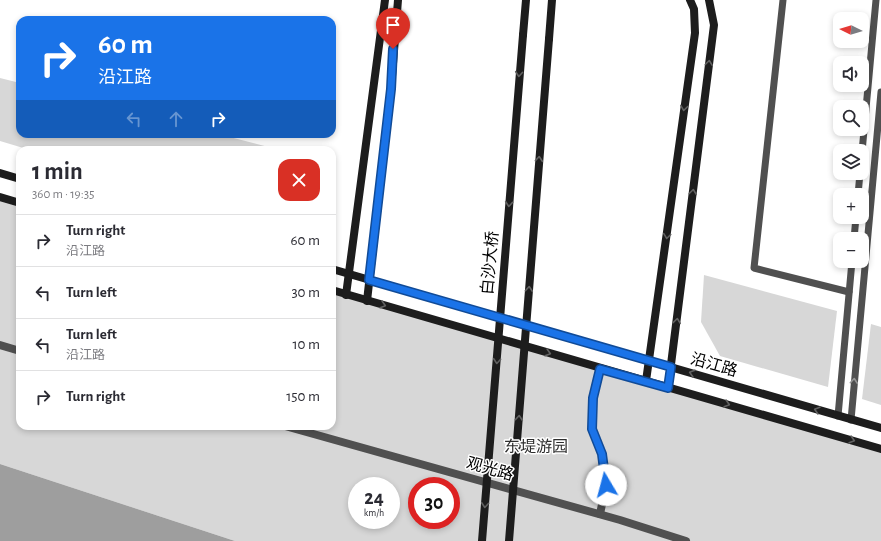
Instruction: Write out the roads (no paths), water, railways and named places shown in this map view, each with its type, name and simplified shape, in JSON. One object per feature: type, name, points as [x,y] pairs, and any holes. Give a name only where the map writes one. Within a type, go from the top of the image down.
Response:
[{"type":"main road","points":[[346,295],[385,0]]},
{"type":"main road","points":[[367,301],[391,89],[398,0]]},
{"type":"main road","name":"白沙大桥","points":[[482,541],[526,0]]},
{"type":"main road","points":[[509,541],[552,4],[557,0]]},
{"type":"main road","points":[[646,381],[650,361],[694,33],[694,9],[690,0]]},
{"type":"main road","points":[[668,388],[714,25],[709,0]]},
{"type":"main road","points":[[0,173],[16,178]]},
{"type":"main road","points":[[0,197],[16,202]]},
{"type":"main road","name":"沿江路","points":[[336,270],[881,428]]},
{"type":"main road","points":[[336,291],[881,449]]},
{"type":"street","points":[[0,345],[16,350]]},
{"type":"street","points":[[600,369],[593,398],[592,429],[602,454],[606,485],[600,514]]},
{"type":"street","name":"观光路","points":[[299,430],[600,514],[686,541]]},
{"type":"lane","points":[[783,0],[754,268],[849,292]]},
{"type":"lane","points":[[863,144],[876,0]]},
{"type":"lane","points":[[851,420],[881,92]]},
{"type":"lane","points":[[838,416],[851,268]]},
{"type":"park label","name":"东堤游园","points":[[536,447]]}]
